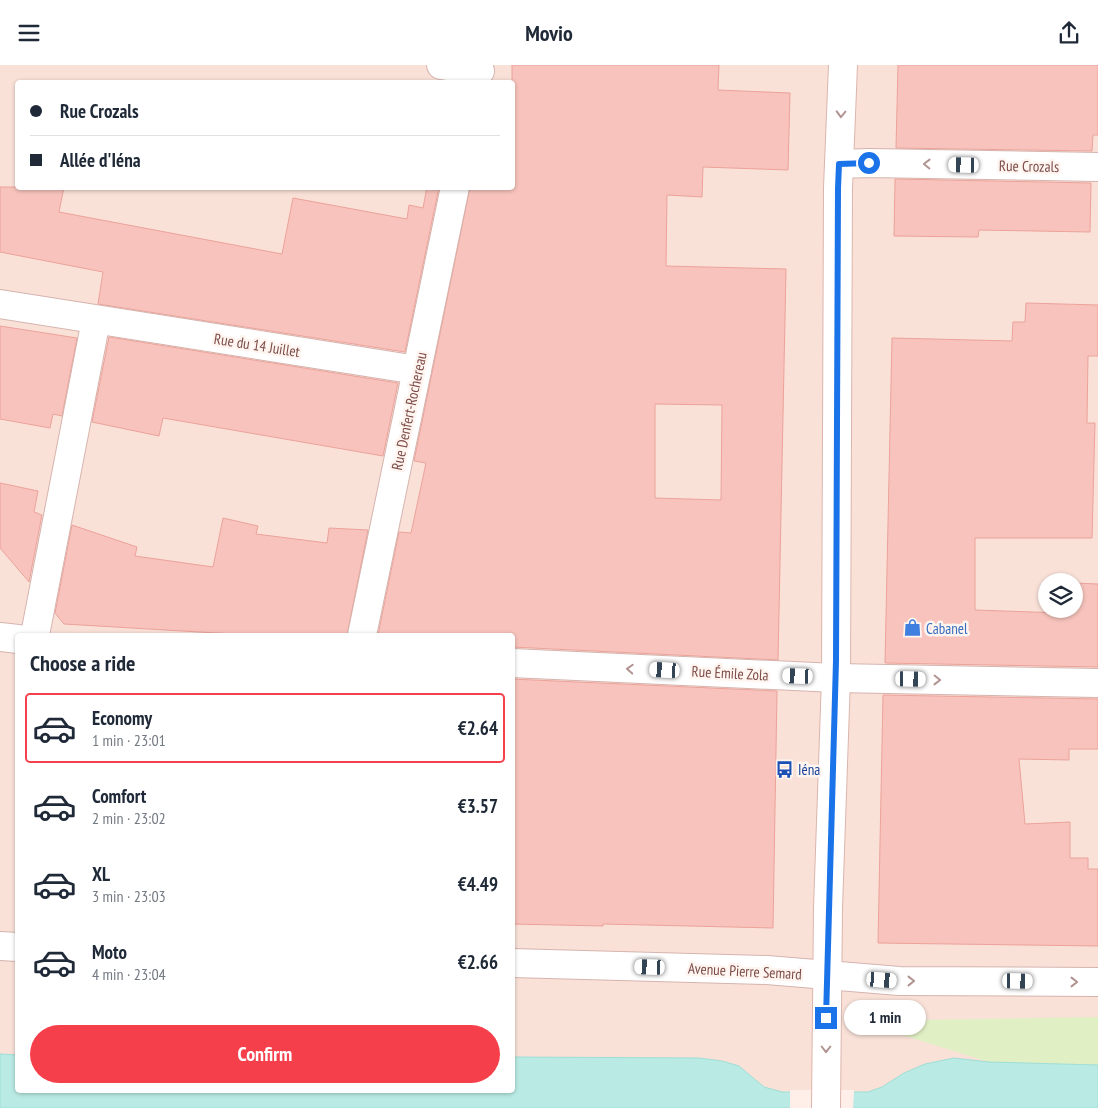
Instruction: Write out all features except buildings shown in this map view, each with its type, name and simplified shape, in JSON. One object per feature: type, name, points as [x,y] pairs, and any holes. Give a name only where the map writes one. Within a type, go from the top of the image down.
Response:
[{"type":"street","points":[[441,65],[479,73]]},
{"type":"street","points":[[826,1108],[827,988],[836,678],[838,188],[843,65]]},
{"type":"street","name":"Rue Crozals","points":[[839,164],[1098,167]]},
{"type":"street","name":"Rue Denfert-Rochereau","points":[[362,633],[454,190]]},
{"type":"street","name":"Rue du 14 Juillet","points":[[0,304],[417,370]]},
{"type":"street","points":[[34,633],[96,320]]},
{"type":"street","points":[[0,637],[15,639]]},
{"type":"street","name":"Rue Émile Zola","points":[[515,663],[836,678],[1098,683]]},
{"type":"street","points":[[0,947],[15,947]]},
{"type":"street","name":"Avenue Pierre Semard","points":[[515,963],[767,971],[827,988],[899,981],[1098,982]]},
{"type":"shaded area","points":[[0,65],[1098,65],[1098,1108],[0,1108]]},
{"type":"green space","points":[[1098,1017],[1098,1065],[989,1062],[857,1021]]},
{"type":"water","points":[[0,1054],[15,1055],[15,1093],[515,1093],[515,1057],[699,1058],[722,1061],[739,1066],[764,1087],[782,1092],[868,1092],[882,1087],[904,1073],[925,1064],[954,1058],[989,1062],[1098,1065],[1098,1108],[0,1108]]},
{"type":"pier","points":[[790,1090],[854,1090],[853,1108],[790,1108]]},
{"type":"place","name":"Cabanel","points":[[912,628]]},
{"type":"place","name":"Iéna","points":[[784,769]]},
{"type":"route","points":[[826,1018],[836,661],[839,164],[869,163]]}]
